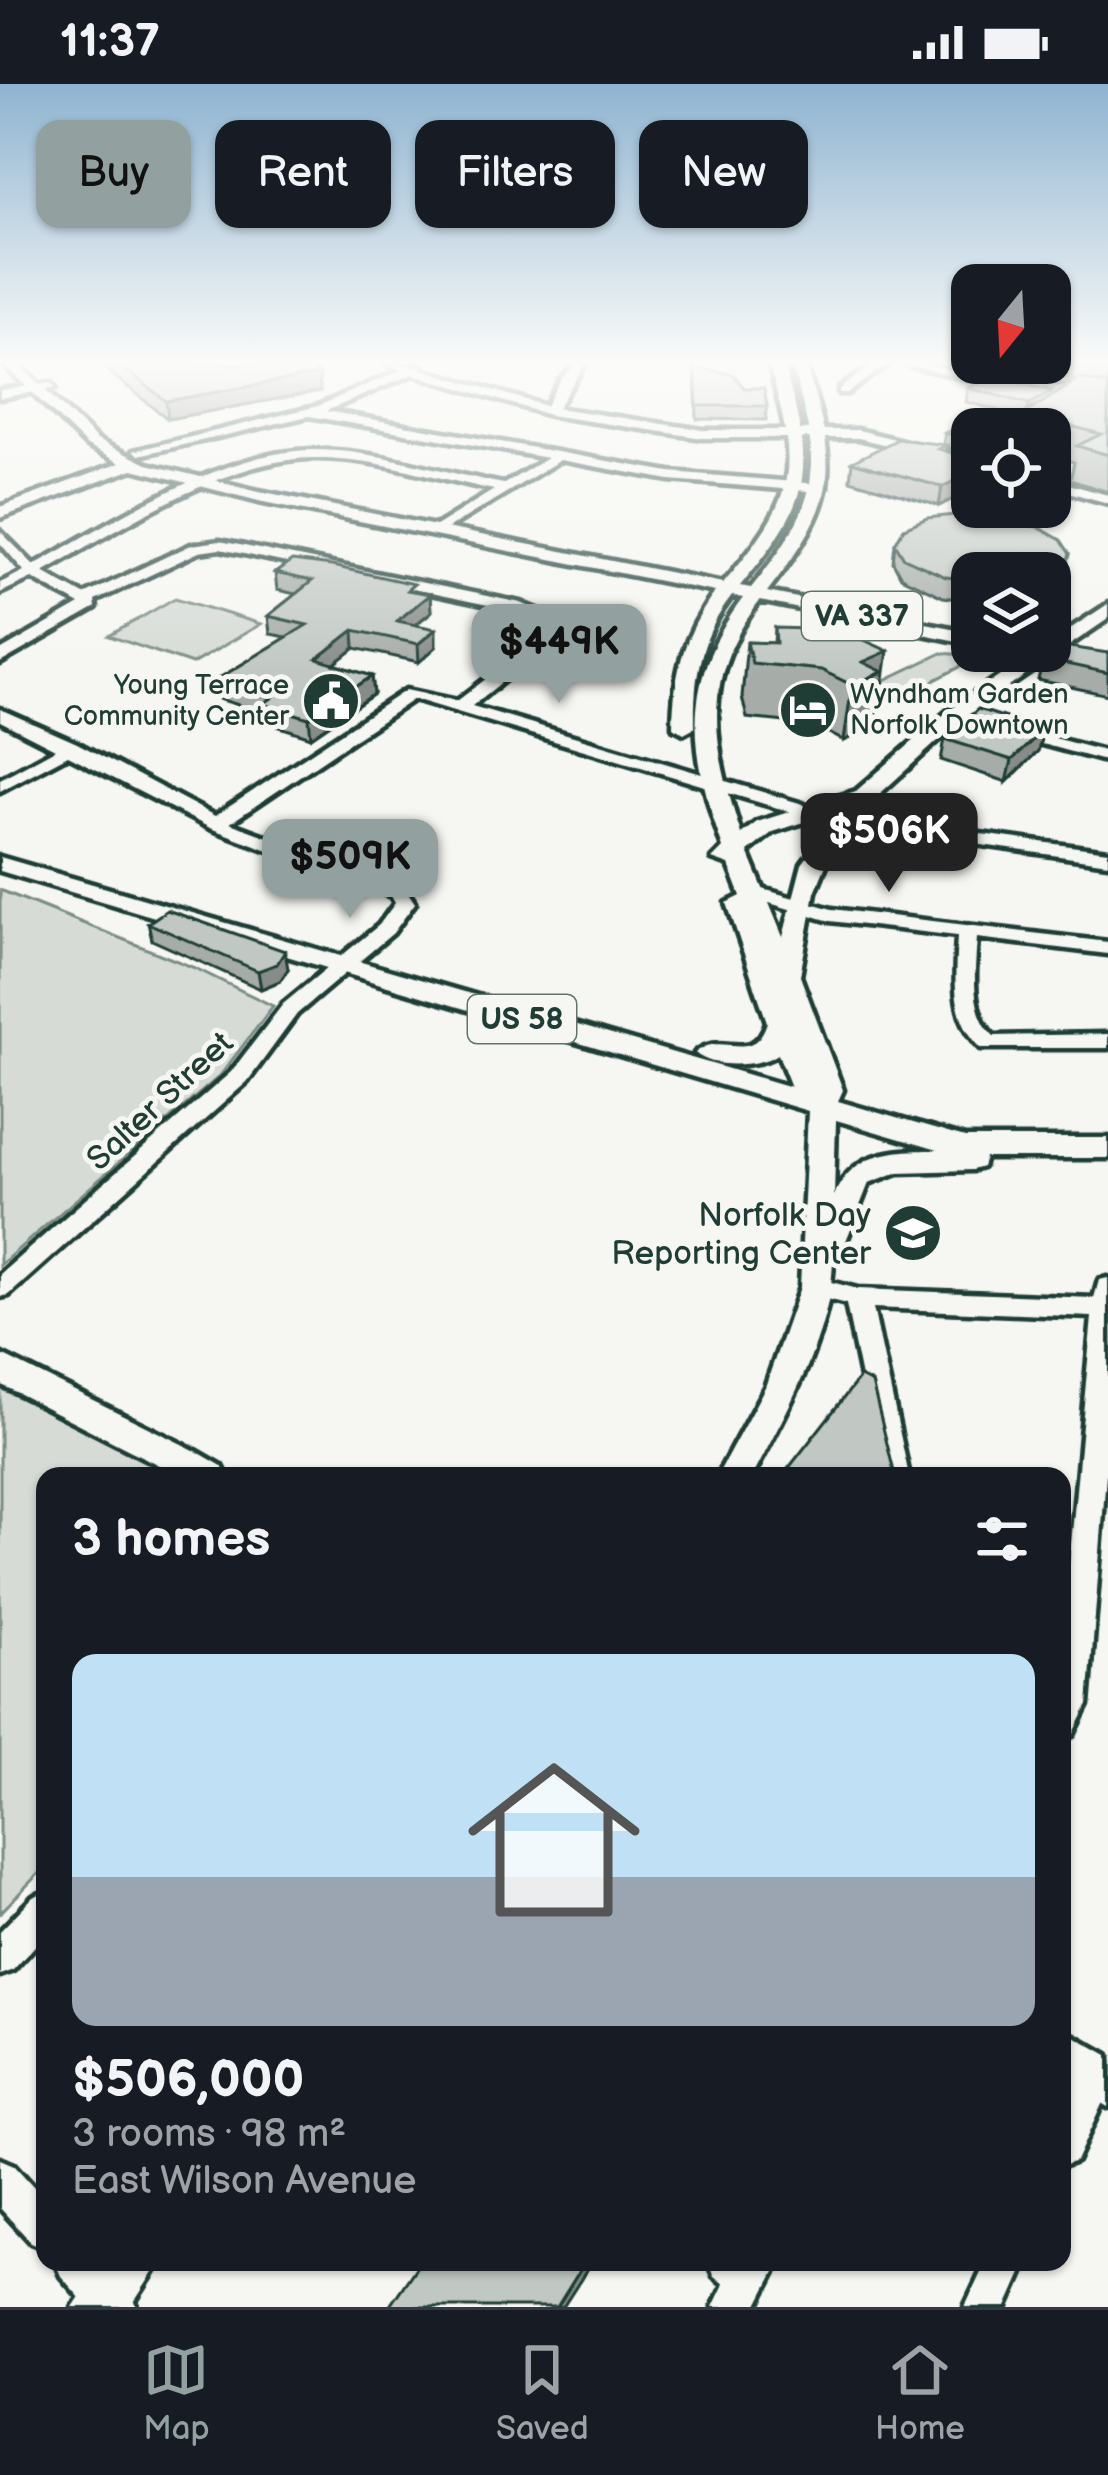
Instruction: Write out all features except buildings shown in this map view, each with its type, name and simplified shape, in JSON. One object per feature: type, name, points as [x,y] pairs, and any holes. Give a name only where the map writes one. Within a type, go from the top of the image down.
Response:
[{"type":"main road","points":[[0,499],[100,468]]},
{"type":"main road","points":[[0,513],[109,468]]},
{"type":"main road","points":[[169,468],[212,481]]},
{"type":"main road","points":[[169,468],[212,481],[744,586]]},
{"type":"main road","points":[[795,468],[794,485],[779,527],[744,586],[689,654],[683,725],[730,852],[781,1021],[817,1093]]},
{"type":"main road","points":[[744,586],[795,543],[819,488],[818,468]]},
{"type":"main road","name":"VA 337","points":[[744,586],[951,623]]},
{"type":"main road","name":"VA 337","points":[[744,586],[951,633]]},
{"type":"main road","points":[[1071,638],[1108,610]]},
{"type":"main road","points":[[789,973],[802,907],[822,850],[864,796],[955,715],[1022,672]]},
{"type":"main road","points":[[730,852],[765,827],[864,796]]},
{"type":"main road","points":[[807,816],[822,850]]},
{"type":"main road","name":"US 58","points":[[0,844],[120,890]]},
{"type":"main road","points":[[730,852],[756,893],[789,973],[817,1093],[818,1277]]},
{"type":"main road","name":"US 58","points":[[0,864],[120,890],[817,1093]]},
{"type":"main road","name":"US 58","points":[[350,957],[710,1053],[965,1148],[1108,1148]]},
{"type":"main road","points":[[710,1053],[760,1054],[773,1046],[781,1021]]},
{"type":"main road","points":[[740,1467],[782,1388],[857,1177],[895,1162],[977,1160],[1044,1150]]},
{"type":"main road","points":[[0,1367],[64,1407],[150,1442],[193,1467]]},
{"type":"street","points":[[0,589],[212,481],[259,468]]},
{"type":"street","points":[[387,468],[508,489]]},
{"type":"street","points":[[442,528],[541,468]]},
{"type":"street","points":[[622,468],[684,478],[819,488]]},
{"type":"street","points":[[1071,492],[1108,502]]},
{"type":"street","points":[[0,535],[33,572],[88,599]]},
{"type":"street","points":[[88,599],[196,548],[220,545],[516,606],[550,620],[550,637],[461,706]]},
{"type":"street","points":[[0,658],[89,609],[88,599]]},
{"type":"street","points":[[0,714],[217,824],[412,692],[701,777],[797,808],[807,816]]},
{"type":"street","points":[[955,715],[1108,758]]},
{"type":"street","points":[[0,786],[71,747]]},
{"type":"street","points":[[847,821],[1108,857]]},
{"type":"street","name":"Salter Street","points":[[0,1288],[239,1077],[290,1009],[402,913],[405,903],[398,892],[217,824]]},
{"type":"street","points":[[756,893],[802,907],[1108,949]]},
{"type":"street","points":[[967,932],[965,994],[979,1036],[989,1043],[1108,1041]]},
{"type":"street","points":[[818,1277],[858,1298],[1107,1297],[1101,1486],[1071,1677]]},
{"type":"street","points":[[858,1298],[893,1467]]},
{"type":"street","points":[[0,1957],[36,1919]]},
{"type":"street","points":[[1071,2121],[1089,2070]]},
{"type":"street","points":[[0,2179],[36,2218]]},
{"type":"street","points":[[986,2307],[1003,2271]]},
{"type":"shaded area","points":[[175,598],[261,624],[192,664],[109,636]]},
{"type":"shaded area","points":[[942,653],[951,654],[951,672],[890,704],[862,691]]},
{"type":"shaded area","points":[[0,890],[195,968],[273,1006],[220,1076],[0,1265]]},
{"type":"shaded area","points":[[0,1388],[159,1467],[36,1467],[36,1876],[0,1913]]},
{"type":"place","name":"Young Terrace Community Center","points":[[331,701]]},
{"type":"place","name":"Wyndham Garden Norfolk Downtown","points":[[808,710]]},
{"type":"place","name":"Norfolk Day Reporting Center","points":[[913,1233]]}]
